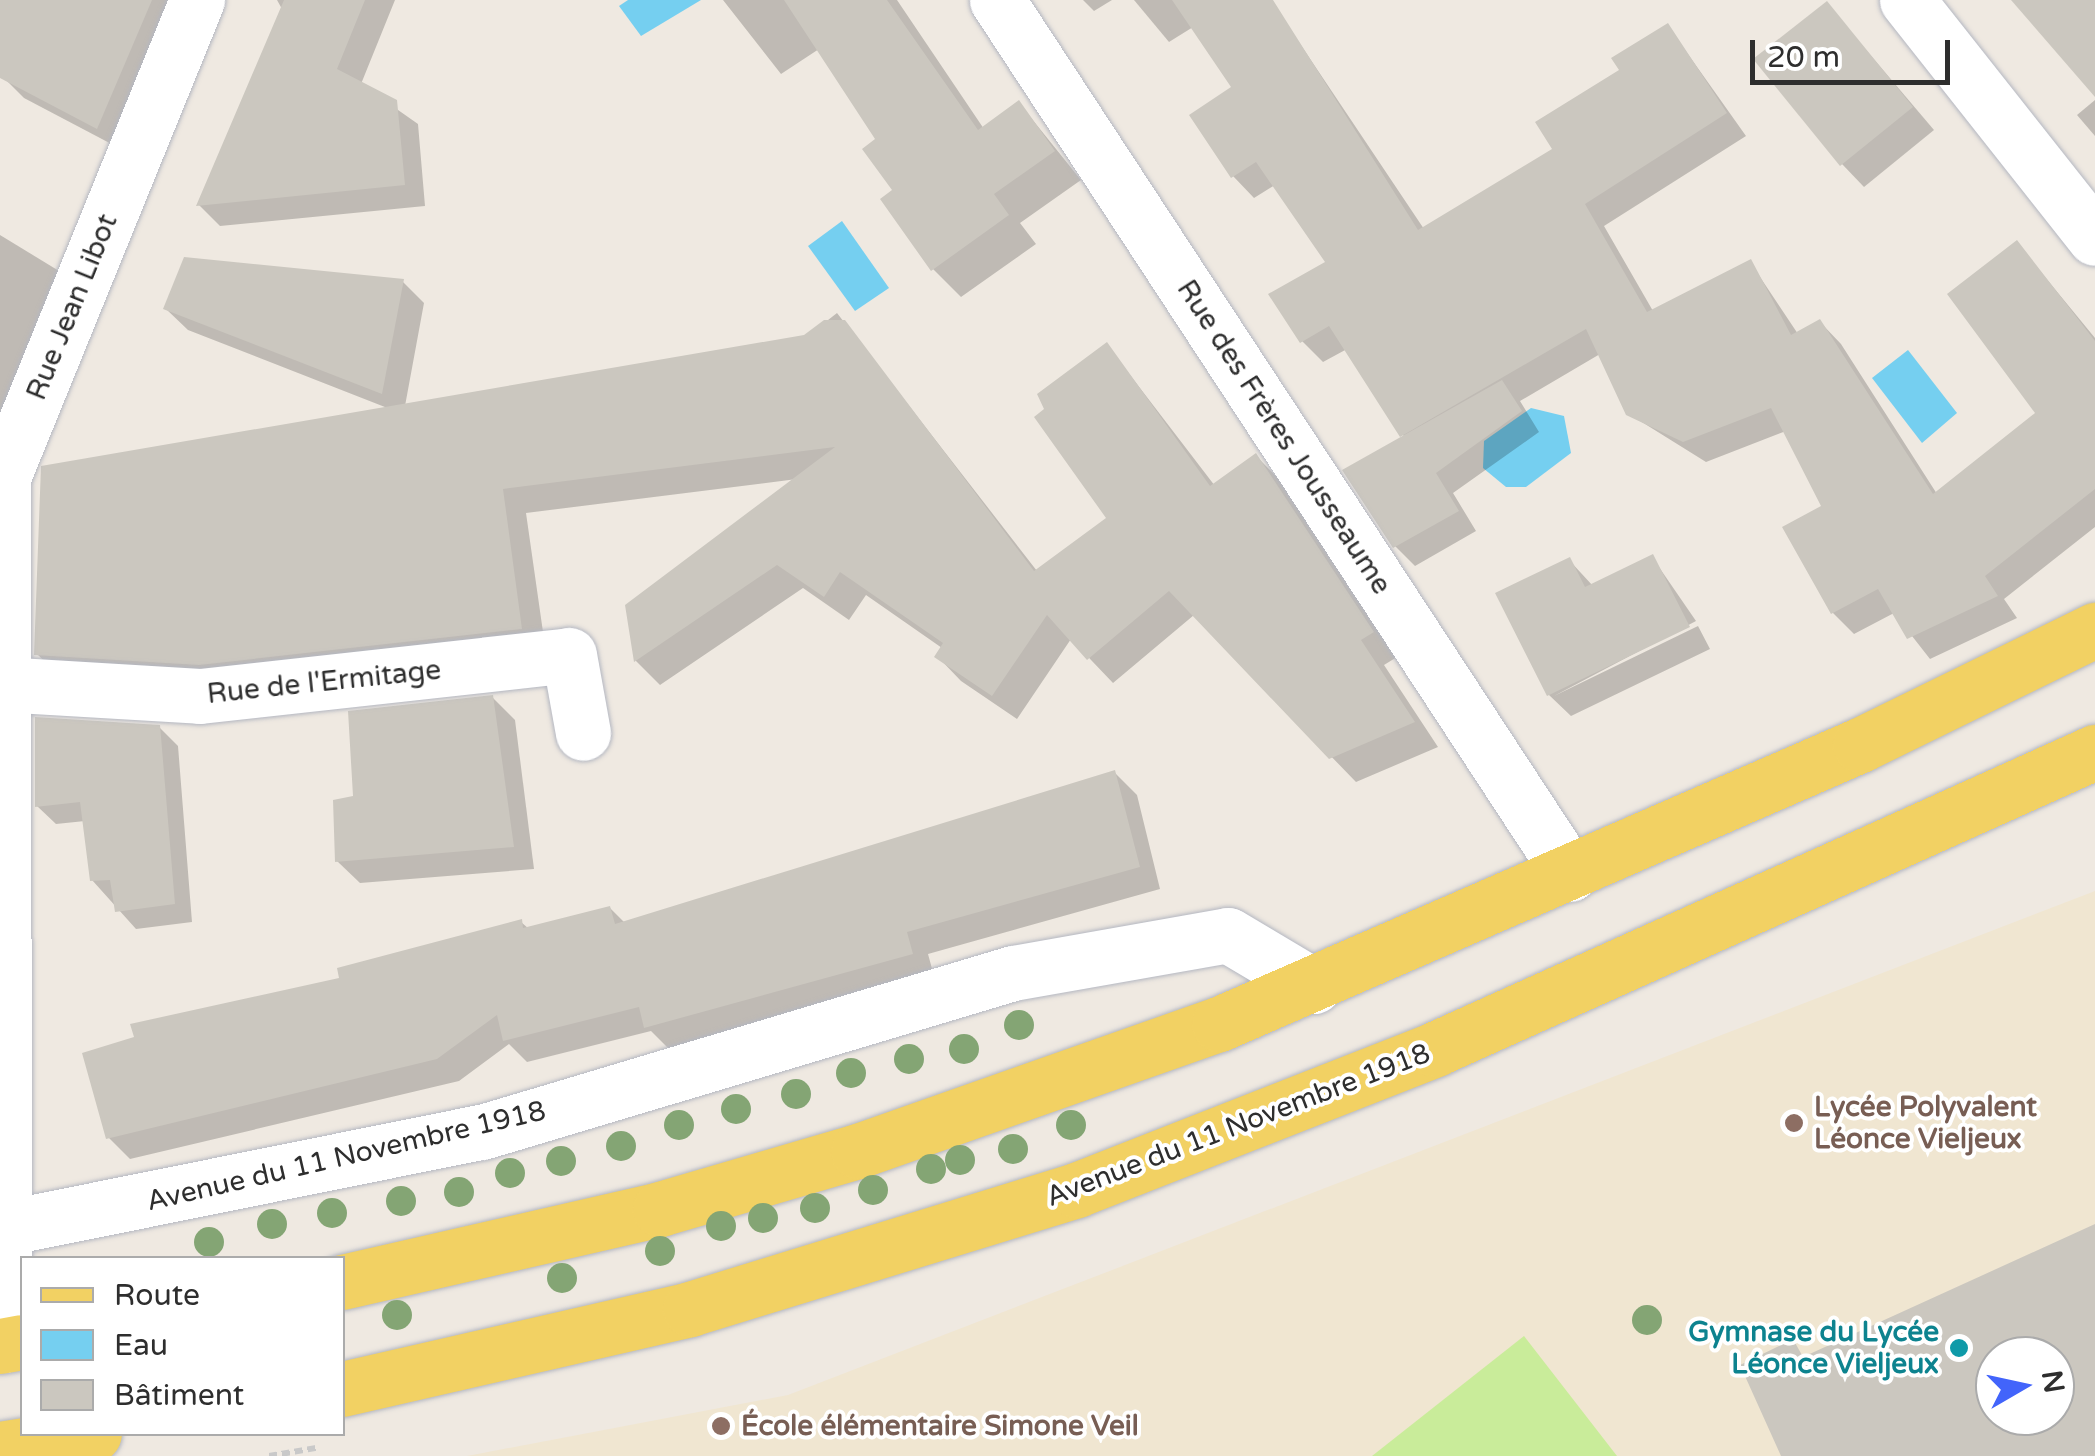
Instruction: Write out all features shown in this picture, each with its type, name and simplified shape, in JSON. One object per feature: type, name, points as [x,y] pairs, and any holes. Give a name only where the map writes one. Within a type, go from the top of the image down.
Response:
[{"type":"main road","points":[[345,1281],[660,1208],[858,1150],[1314,986],[1570,874],[2095,630]]},
{"type":"main road","name":"Avenue du 11 Novembre 1918","points":[[345,1388],[690,1309],[1094,1183],[1435,1049],[2095,752]]},
{"type":"main road","points":[[0,1449],[81,1436]]},
{"type":"street","name":"Rue Jean Libot","points":[[9,1345],[4,1228],[3,476],[197,0]]},
{"type":"street","name":"Rue des Frères Jousseaume","points":[[997,0],[1570,874]]},
{"type":"street","points":[[1907,0],[2095,238]]},
{"type":"street","name":"Rue de l'Ermitage","points":[[2,684],[200,696],[570,655],[583,732]]},
{"type":"street","name":"Avenue du 11 Novembre 1918","points":[[4,1228],[482,1132],[1013,973],[1228,935],[1314,986]]},
{"type":"shaded area","name":"Lycée Polyvalent Léonce Vieljeux","points":[[2095,891],[2095,1456],[467,1456],[788,1395]]},
{"type":"green space","points":[[1524,1336],[1617,1456],[1372,1456]]},
{"type":"water","points":[[628,0],[701,0],[641,36],[619,6]]},
{"type":"water","points":[[842,221],[889,288],[855,311],[808,246]]},
{"type":"water","points":[[1908,350],[1957,413],[1922,443],[1872,378]]},
{"type":"water","points":[[1531,408],[1564,416],[1571,453],[1526,487],[1506,487],[1483,468],[1484,441]]},
{"type":"building","points":[[0,0],[152,0],[97,129],[0,78]]},
{"type":"building","points":[[284,0],[365,0],[337,69],[397,100],[405,185],[196,206]]},
{"type":"building","points":[[784,0],[887,0],[978,130],[1019,100],[1055,151],[994,194],[1009,215],[931,271],[880,199],[892,190],[862,149],[875,139]]},
{"type":"building","points":[[1172,0],[1273,0],[1418,230],[1552,149],[1535,122],[1619,70],[1611,58],[1668,23],[1727,113],[1585,204],[1647,312],[1751,259],[1791,335],[1820,319],[1933,494],[2035,413],[1947,294],[2017,240],[2095,341],[2095,489],[1985,576],[1998,596],[1907,639],[1878,589],[1831,614],[1782,527],[1821,506],[1771,408],[1683,442],[1626,415],[1586,329],[1400,437],[1329,326],[1300,343],[1268,294],[1325,262],[1256,162],[1231,178],[1189,115],[1231,87]]},
{"type":"building","points":[[2011,0],[2095,0],[2095,97]]},
{"type":"building","points":[[1827,1],[1913,107],[1840,166],[1753,59]]},
{"type":"building","points":[[184,257],[404,279],[382,394],[163,309]]},
{"type":"building","points":[[824,320],[845,320],[1034,571],[1106,518],[1034,417],[1044,409],[1037,394],[1107,342],[1210,486],[1256,453],[1374,632],[1361,640],[1415,722],[1329,759],[1169,591],[1087,660],[1047,615],[992,696],[934,657],[943,643],[840,572],[824,597],[777,565],[634,662],[625,605],[835,447],[503,489],[522,629],[199,665],[34,655],[41,466],[804,335]]},
{"type":"building","points":[[1502,380],[1522,411],[1436,473],[1459,511],[1393,548],[1342,470]]},
{"type":"building","points":[[1653,554],[1690,627],[1547,696],[1495,593],[1570,557],[1585,587]]},
{"type":"building","points":[[493,695],[514,847],[335,862],[333,800],[353,796],[348,711]]},
{"type":"building","points":[[35,717],[160,725],[175,904],[115,912],[110,880],[90,881],[80,802],[35,807]]},
{"type":"building","points":[[1115,770],[1140,867],[907,932],[913,954],[644,1028],[639,1007],[503,1041],[497,1015],[437,1059],[106,1139],[82,1053],[134,1037],[130,1024],[339,978],[337,968],[522,919],[523,928],[610,906],[615,924]]},
{"type":"building","name":"Gymnase du Lycée Léonce Vieljeux","points":[[2095,1224],[2095,1456],[1781,1456],[1740,1365],[1793,1339],[1803,1357]]},
{"type":"place","name":"Lycée Polyvalent Léonce Vieljeux","points":[[1794,1123]]},
{"type":"place","name":"Gymnase du Lycée Léonce Vieljeux","points":[[1959,1348]]},
{"type":"place","name":"École élémentaire Simone Veil","points":[[721,1426]]}]
